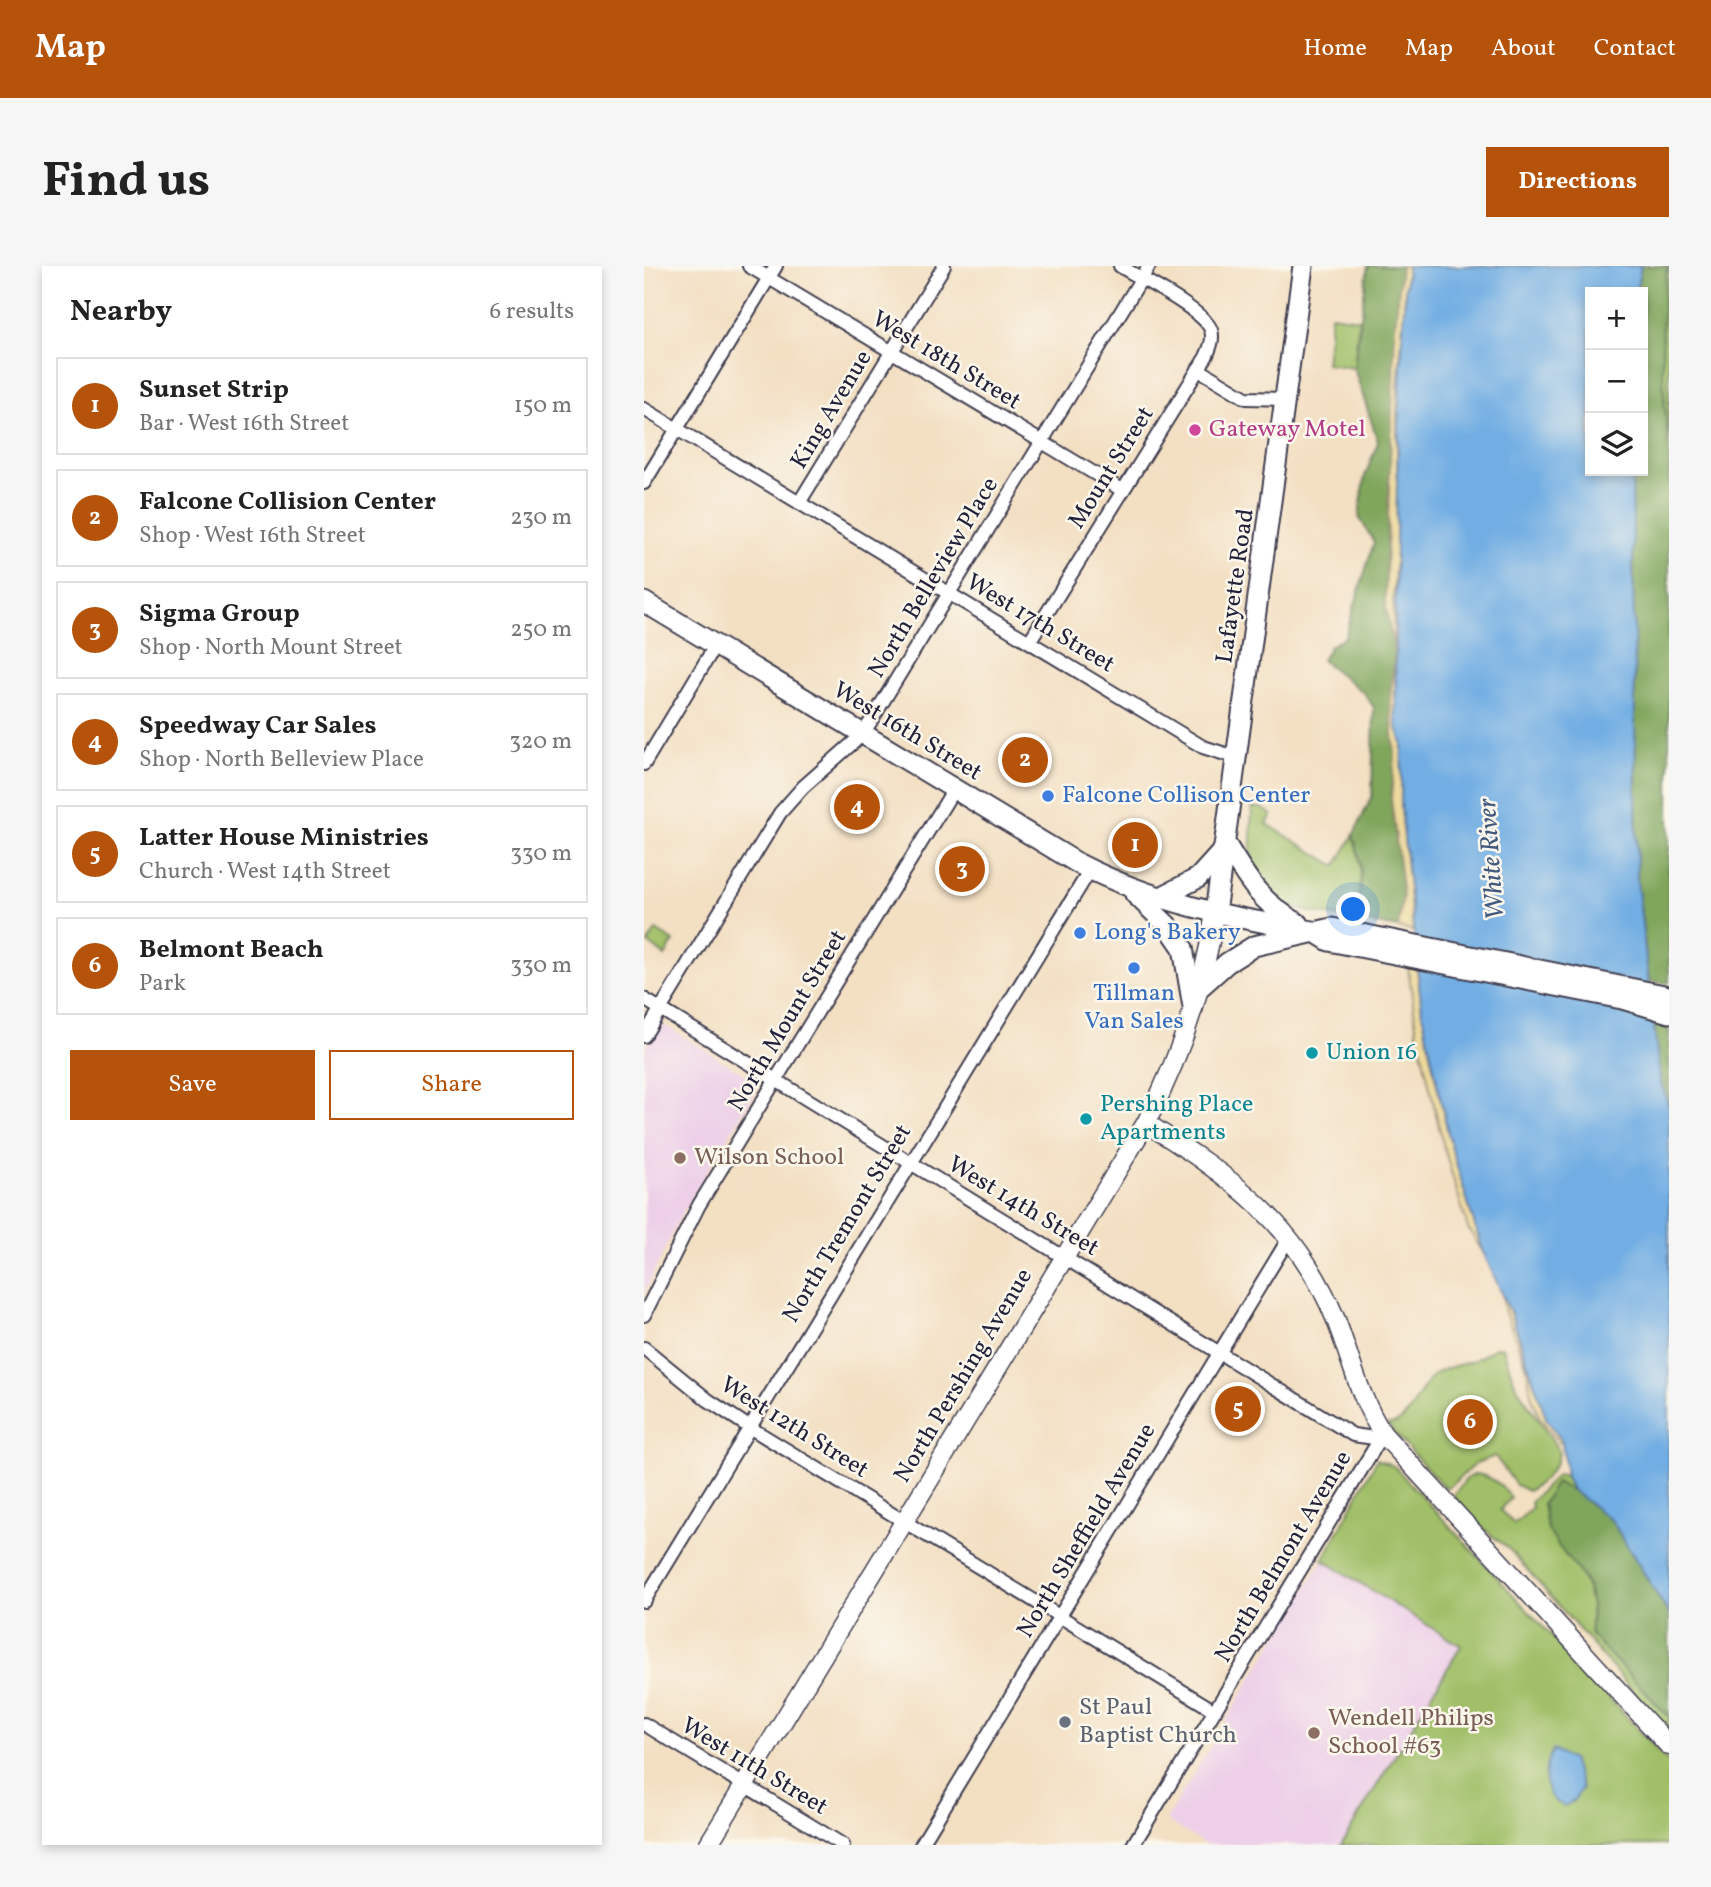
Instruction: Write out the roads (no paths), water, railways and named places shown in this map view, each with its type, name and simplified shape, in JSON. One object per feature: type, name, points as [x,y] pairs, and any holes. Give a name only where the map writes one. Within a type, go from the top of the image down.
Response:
[{"type":"main road","name":"Lafayette Road","points":[[1215,913],[1227,846],[1303,266]]},
{"type":"main road","name":"West 16th Street","points":[[644,602],[1090,870],[1130,888],[1215,913],[1313,931],[1332,928],[1352,937],[1622,999],[1669,1013]]},
{"type":"main road","points":[[1159,898],[1198,878],[1227,846],[1259,897],[1277,912],[1313,931]]},
{"type":"main road","points":[[1130,888],[1168,926],[1183,948],[1196,998]]},
{"type":"main road","name":"North Pershing Avenue","points":[[708,1845],[1146,1123],[1174,1064],[1196,998],[1215,913]]},
{"type":"main road","points":[[1196,998],[1227,963],[1254,946],[1313,931]]},
{"type":"main road","name":"West 16th Street","points":[[1352,937],[1669,996]]},
{"type":"main road","points":[[1146,1123],[1234,1182],[1289,1238],[1335,1318],[1364,1400],[1383,1434],[1669,1746]]},
{"type":"street","name":"West 18th Street","points":[[750,266],[1122,491]]},
{"type":"street","points":[[644,483],[776,266]]},
{"type":"street","name":"King Avenue","points":[[799,503],[943,266]]},
{"type":"street","points":[[1120,266],[1142,280]]},
{"type":"street","name":"North Belleview Place","points":[[644,1036],[780,813],[805,785],[863,734],[1149,266]]},
{"type":"street","name":"Mount Street","points":[[1029,642],[1198,369],[1212,339],[1207,323],[1199,316],[1142,280]]},
{"type":"street","points":[[1198,369],[1246,398],[1287,399]]},
{"type":"street","name":"West 17th Street","points":[[644,409],[1203,747],[1238,758]]},
{"type":"street","points":[[644,764],[715,646]]},
{"type":"street","name":"North Mount Street","points":[[644,1315],[689,1223],[954,789]]},
{"type":"street","name":"North Tremont Street","points":[[644,1601],[1090,870]]},
{"type":"street","name":"West 14th Street","points":[[644,999],[1353,1435],[1374,1438],[1383,1434]]},
{"type":"street","name":"North Sheffield Avenue","points":[[921,1845],[1289,1238]]},
{"type":"street","name":"West 12th Street","points":[[644,1348],[708,1400],[749,1427],[1215,1711]]},
{"type":"street","name":"North Belmont Avenue","points":[[1133,1845],[1383,1434]]},
{"type":"street","name":"West 11th Street","points":[[644,1724],[842,1845]]},
{"type":"water","name":"White River","points":[[1407,266],[1641,266],[1637,287],[1585,287],[1585,476],[1632,476],[1637,881],[1660,1079],[1669,1108],[1669,1614],[1612,1521],[1572,1490],[1566,1476],[1562,1441],[1546,1418],[1511,1313],[1483,1252],[1451,1147],[1422,1013],[1401,807],[1402,742],[1396,725],[1395,610],[1400,381]]},
{"type":"water","points":[[1553,1750],[1572,1760],[1582,1788],[1574,1800],[1565,1806],[1551,1797],[1546,1782],[1547,1765]]},
{"type":"place","name":"Gateway Motel","points":[[1195,430]]},
{"type":"place","name":"Falcone Collision Center","points":[[1025,760]]},
{"type":"place","name":"Falcone Collison Center","points":[[1048,796]]},
{"type":"place","name":"Speedway Car Sales","points":[[857,807]]},
{"type":"place","name":"Sunset Strip","points":[[1135,845]]},
{"type":"place","name":"Sigma Group","points":[[962,869]]},
{"type":"place","name":"Long's Bakery","points":[[1080,933]]},
{"type":"place","name":"Tillman Van Sales","points":[[1134,968]]},
{"type":"place","name":"Union 16","points":[[1312,1053]]},
{"type":"place","name":"Pershing Place Apartments","points":[[1086,1119]]},
{"type":"place","name":"Wilson School","points":[[680,1158]]},
{"type":"place","name":"Latter House Ministries","points":[[1238,1409]]},
{"type":"place","name":"Belmont Beach","points":[[1470,1422]]},
{"type":"place","name":"St Paul Baptist Church","points":[[1065,1722]]},
{"type":"place","name":"Wendell Philips School #63","points":[[1314,1733]]}]
